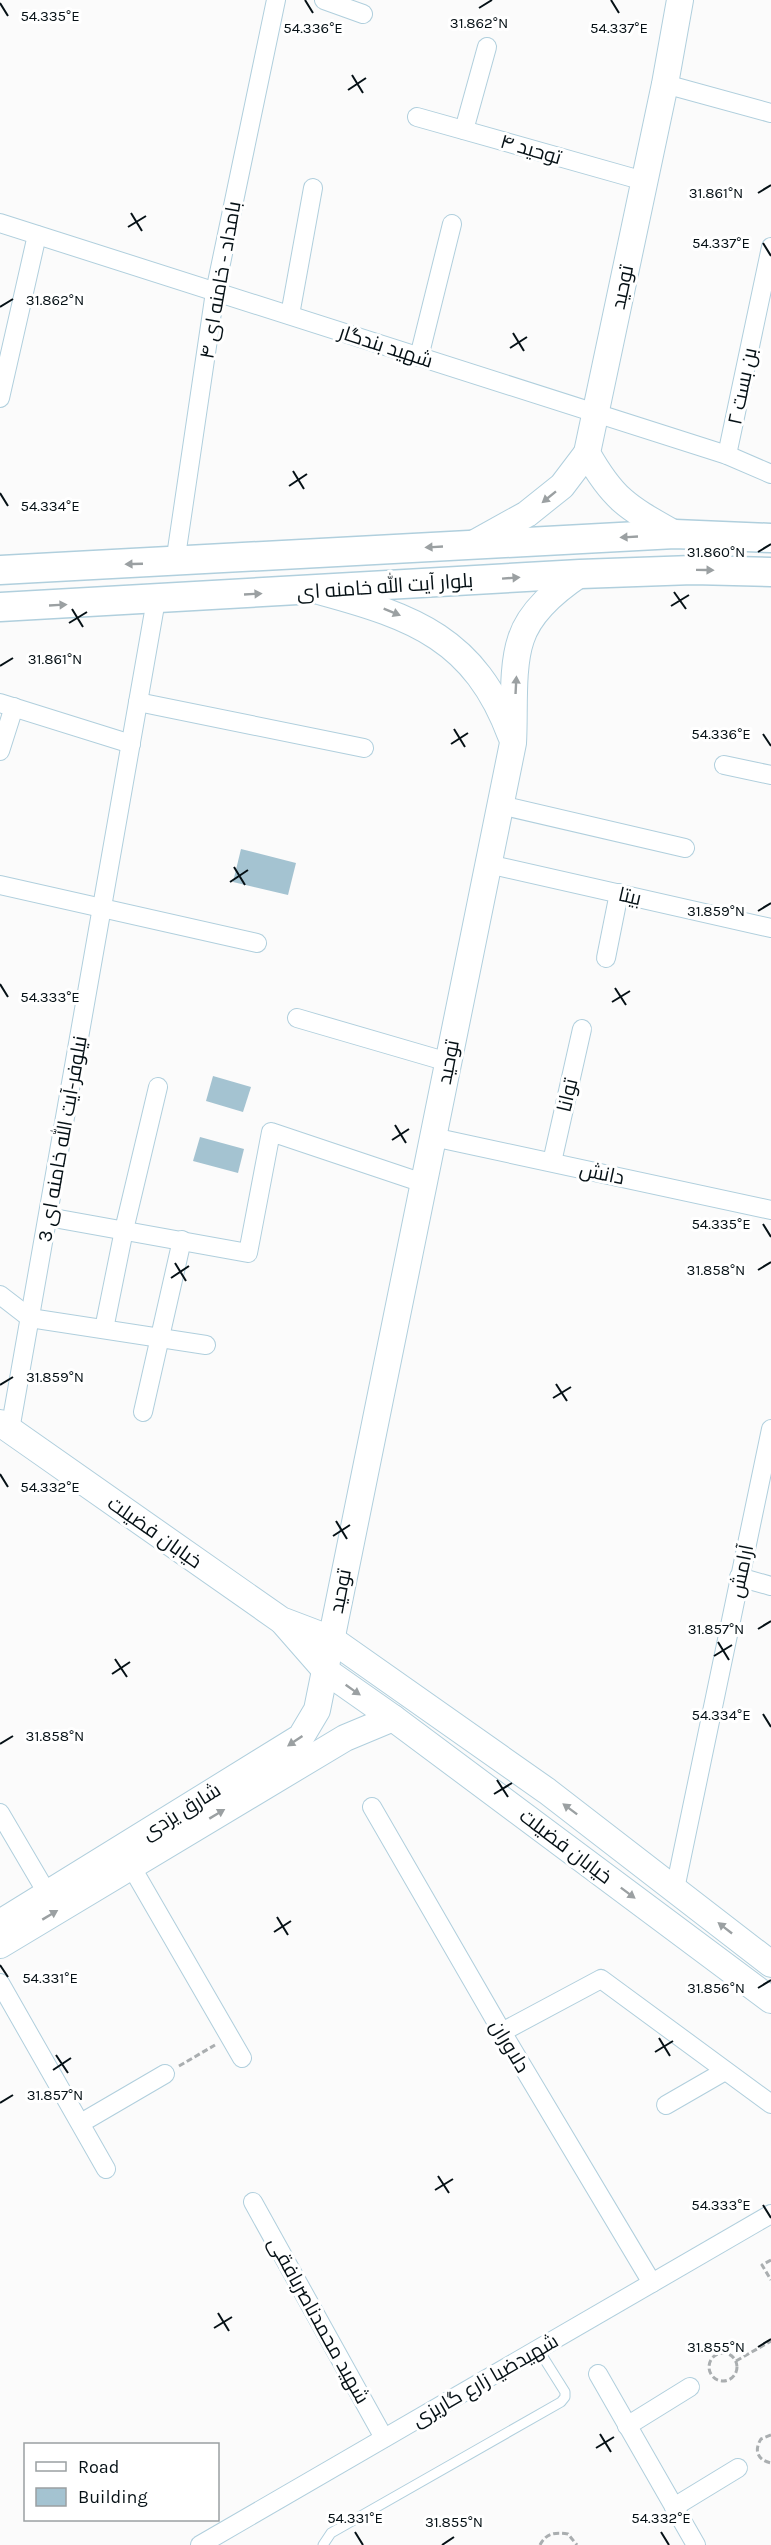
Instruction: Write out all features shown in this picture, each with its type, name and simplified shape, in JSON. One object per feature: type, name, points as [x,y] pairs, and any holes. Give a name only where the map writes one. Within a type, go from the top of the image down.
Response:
[{"type":"main road","name":"توحید","points":[[588,453],[666,84],[680,0]]},
{"type":"main road","points":[[471,545],[528,514],[562,486],[588,453],[603,480],[626,506],[675,534]]},
{"type":"main road","name":"بلوار آیت الله خامنه ای","points":[[0,570],[175,563],[675,534],[771,538]]},
{"type":"main road","name":"بلوار آیت الله خامنه ای","points":[[0,607],[156,600],[580,574],[693,570],[771,572]]},
{"type":"main road","name":"توحید","points":[[326,1671],[513,743],[521,639],[537,611],[557,590],[580,574]]},
{"type":"main road","points":[[315,590],[381,608],[410,619],[440,636],[490,690],[513,743]]},
{"type":"main road","name":"خیابان فضیلت","points":[[5,1426],[282,1620],[331,1639],[547,1791],[771,1964]]},
{"type":"main road","name":"خیابان فضیلت","points":[[282,1620],[326,1671],[393,1718],[771,2000]]},
{"type":"main road","name":"شارق یزدی","points":[[0,1923],[48,1893],[126,1857],[301,1737],[314,1718],[326,1671]]},
{"type":"main road","points":[[314,1718],[330,1717],[337,1722],[340,1732],[332,1745]]},
{"type":"main road","points":[[0,1945],[126,1857],[332,1745],[393,1718]]},
{"type":"street","name":"بامداد - خامنه ای ۴","points":[[175,563],[216,292],[276,0]]},
{"type":"street","points":[[324,0],[363,14]]},
{"type":"street","points":[[464,130],[487,47]]},
{"type":"street","points":[[666,84],[771,114]]},
{"type":"street","name":"توحید ۴","points":[[417,117],[644,181]]},
{"type":"street","points":[[290,315],[313,188]]},
{"type":"street","name":"شهید بندگار","points":[[0,223],[728,455],[771,474]]},
{"type":"street","points":[[419,357],[452,224]]},
{"type":"street","points":[[0,398],[38,235]]},
{"type":"street","name":"بن بست ۲","points":[[728,455],[771,247]]},
{"type":"street","name":"نیلوفر-آیت الله خامنه ای 3","points":[[5,1426],[30,1318],[156,600]]},
{"type":"street","points":[[138,702],[364,748]]},
{"type":"street","points":[[0,751],[7,705],[131,744]]},
{"type":"street","points":[[724,765],[771,775]]},
{"type":"street","points":[[500,806],[685,848]]},
{"type":"street","name":"بیتا","points":[[488,864],[771,928]]},
{"type":"street","points":[[0,885],[257,942]]},
{"type":"street","points":[[606,958],[619,893]]},
{"type":"street","points":[[297,1018],[448,1062]]},
{"type":"street","name":"توانا","points":[[552,1162],[582,1029]]},
{"type":"street","points":[[104,1329],[124,1230],[158,1087]]},
{"type":"street","points":[[48,1217],[248,1253],[271,1132],[423,1183]]},
{"type":"street","name":"دانش","points":[[433,1137],[771,1210]]},
{"type":"street","points":[[143,1412],[162,1338],[182,1240]]},
{"type":"street","points":[[0,1295],[30,1318],[206,1345]]},
{"type":"street","name":"آرامش","points":[[675,1889],[740,1577],[766,1479],[771,1429]]},
{"type":"street","points":[[740,1577],[771,1586]]},
{"type":"street","name":"دلاوران","points":[[372,1807],[502,2032],[652,2283]]},
{"type":"street","points":[[0,1813],[48,1893]]},
{"type":"street","points":[[126,1857],[242,2058]]},
{"type":"street","points":[[502,2032],[601,1979],[771,2104]]},
{"type":"street","points":[[0,1983],[106,2169]]},
{"type":"street","points":[[666,2105],[725,2071]]},
{"type":"street","points":[[81,2124],[165,2074]]},
{"type":"street","name":"شهید محمدناصربافقی","points":[[253,2202],[384,2438]]},
{"type":"street","name":"شهیدضیا زارع گاریزی","points":[[200,2545],[771,2214]]},
{"type":"street","points":[[598,2374],[696,2545]]},
{"type":"street","points":[[627,2426],[690,2387]]},
{"type":"street","points":[[674,2507],[738,2468]]},
{"type":"lane","points":[[323,2545],[331,2533],[561,2402],[565,2397],[565,2392],[538,2349]]},
{"type":"path","points":[[165,2074],[230,2036]]},
{"type":"path","points":[[771,2259],[762,2265],[771,2280]]},
{"type":"path","points":[[736,2361],[771,2341]]},
{"type":"path","points":[[721,2353],[730,2355],[736,2361],[737,2370],[733,2378],[725,2382],[716,2380],[710,2374],[709,2365],[713,2357],[721,2353]]},
{"type":"path","points":[[771,2435],[761,2439],[756,2446],[758,2455],[764,2462],[771,2463]]},
{"type":"path","points":[[540,2545],[544,2537],[555,2532],[568,2534],[577,2545]]},
{"type":"building","points":[[241,849],[296,863],[288,895],[233,882]]},
{"type":"building","points":[[213,1076],[251,1087],[243,1112],[206,1101]]},
{"type":"building","points":[[200,1137],[244,1149],[238,1173],[193,1161]]}]
